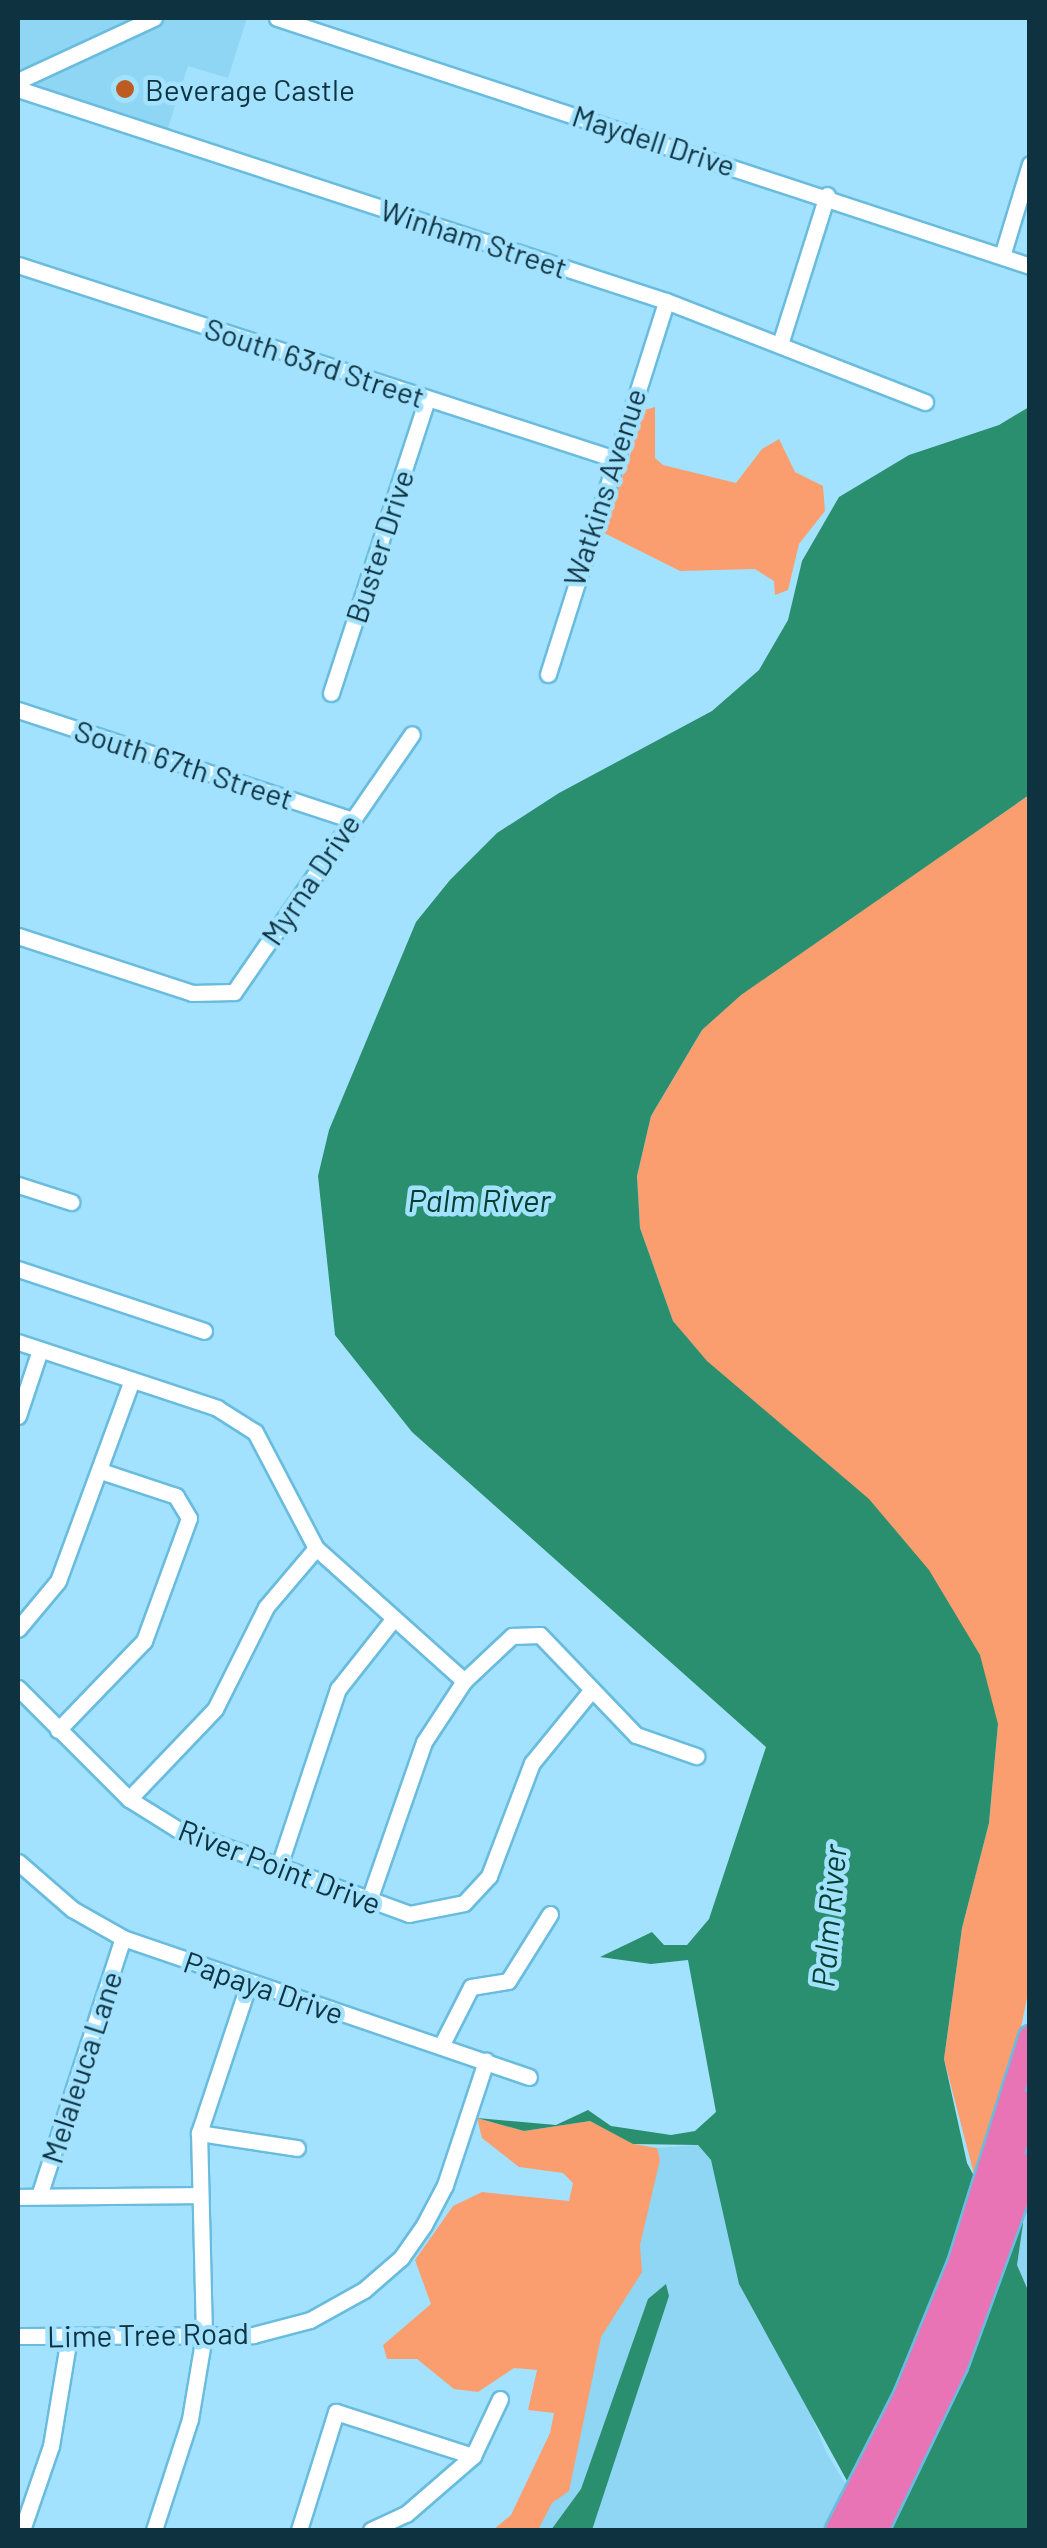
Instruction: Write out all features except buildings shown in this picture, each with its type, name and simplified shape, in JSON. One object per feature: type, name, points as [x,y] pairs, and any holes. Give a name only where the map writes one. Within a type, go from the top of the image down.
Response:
[{"type":"highway","points":[[837,2530],[928,2344],[995,2161],[1030,2037]]},
{"type":"highway","points":[[857,2530],[964,2300],[1030,2102]]},
{"type":"highway","points":[[877,2530],[956,2366],[1030,2164]]},
{"type":"street","points":[[18,81],[154,18]]},
{"type":"street","name":"Maydell Drive","points":[[277,18],[1030,266]]},
{"type":"street","name":"Winham Street","points":[[18,89],[782,341],[925,402]]},
{"type":"street","points":[[1002,256],[1030,164]]},
{"type":"street","points":[[782,341],[827,196]]},
{"type":"street","name":"South 63rd Street","points":[[18,265],[612,458]]},
{"type":"street","name":"Watkins Avenue","points":[[548,674],[612,458],[666,301]]},
{"type":"street","name":"Buster Drive","points":[[332,693],[427,399]]},
{"type":"street","name":"South 67th Street","points":[[18,710],[350,819]]},
{"type":"street","name":"Myrna Drive","points":[[18,936],[192,993],[234,992],[412,734]]},
{"type":"street","points":[[18,1185],[72,1202]]},
{"type":"street","points":[[18,1269],[204,1331]]},
{"type":"street","points":[[18,1342],[217,1408],[255,1432],[279,1466],[316,1548],[464,1681]]},
{"type":"street","points":[[18,1416],[40,1350]]},
{"type":"street","points":[[18,1629],[58,1581],[132,1380]]},
{"type":"street","points":[[58,1730],[144,1640],[189,1518],[176,1496],[101,1471]]},
{"type":"street","points":[[129,1798],[215,1709],[266,1607],[316,1548]]},
{"type":"street","points":[[279,1866],[338,1689],[394,1618]]},
{"type":"street","points":[[369,1900],[424,1742],[464,1681],[512,1636],[540,1635],[590,1692],[636,1735],[696,1756]]},
{"type":"street","name":"River Point Drive","points":[[18,1688],[129,1798],[176,1830],[409,1914],[464,1903],[490,1876],[532,1763],[590,1692]]},
{"type":"street","name":"Papaya Drive","points":[[18,1862],[72,1909],[123,1938],[530,2077]]},
{"type":"street","points":[[441,2046],[471,1988],[508,1981],[550,1914]]},
{"type":"street","name":"Melaleuca Lane","points":[[39,2196],[123,1938]]},
{"type":"street","points":[[154,2530],[190,2419],[204,2335],[199,2133],[249,1983]]},
{"type":"street","name":"Lime Tree Road","points":[[18,2336],[253,2335],[310,2320],[364,2290],[402,2258],[446,2185],[486,2061]]},
{"type":"street","points":[[199,2133],[297,2148]]},
{"type":"street","points":[[18,2198],[199,2195]]},
{"type":"street","points":[[22,2530],[52,2446],[69,2337]]},
{"type":"street","points":[[371,2530],[406,2514],[473,2456],[500,2400]]},
{"type":"street","points":[[299,2530],[336,2412],[473,2456]]},
{"type":"shaded area","points":[[18,18],[148,18],[18,79]]},
{"type":"shaded area","points":[[157,18],[247,18],[228,78],[188,66],[165,137],[18,87]]},
{"type":"shaded area","points":[[655,407],[655,458],[663,465],[736,483],[762,449],[779,439],[795,472],[823,486],[825,511],[799,544],[788,590],[775,595],[774,581],[755,569],[680,571],[604,533],[608,495],[626,471],[641,411]]},
{"type":"shaded area","points":[[1029,795],[1029,1988],[1005,2107],[975,2178],[944,2059],[962,1928],[989,1823],[998,1724],[673,1321],[640,1228],[637,1176],[651,1116],[702,1030],[740,995]]},
{"type":"shaded area","points":[[477,2118],[524,2131],[590,2121],[634,2144],[657,2148],[660,2160],[640,2245],[642,2272],[601,2337],[569,2491],[552,2503],[538,2530],[493,2530],[511,2515],[550,2433],[554,2413],[528,2410],[537,2370],[514,2368],[478,2392],[454,2389],[417,2359],[387,2359],[383,2345],[431,2304],[415,2260],[453,2206],[482,2192],[569,2201],[573,2183],[563,2173],[519,2167],[482,2138]]},
{"type":"shaded area","points":[[698,2145],[711,2160],[826,2452],[851,2493],[830,2530],[518,2530],[552,2467],[594,2255],[657,2148]]},
{"type":"shaded area","points":[[1029,2169],[1029,2295],[1017,2266],[1023,2224],[1018,2207]]},
{"type":"water","name":"Palm River","points":[[1029,407],[1029,795],[741,995],[702,1030],[651,1116],[637,1176],[640,1228],[673,1321],[707,1361],[869,1499],[929,1570],[980,1655],[998,1724],[989,1823],[962,1928],[944,2059],[967,2163],[975,2178],[1015,2196],[1023,2224],[1017,2265],[1030,2295],[1029,2530],[874,2530],[739,2284],[711,2160],[698,2145],[633,2144],[590,2121],[524,2131],[477,2118],[556,2125],[588,2110],[611,2126],[671,2135],[695,2131],[716,2112],[688,1960],[651,1964],[600,1957],[652,1932],[664,1945],[687,1945],[709,1919],[766,1747],[412,1432],[335,1335],[318,1176],[329,1130],[416,922],[450,880],[497,833],[559,793],[712,711],[759,670],[788,620],[802,561],[839,497],[909,455],[999,425]]},
{"type":"water","points":[[666,2284],[669,2296],[592,2530],[551,2530],[581,2489],[648,2299]]},
{"type":"place","name":"Beverage Castle","points":[[125,89]]}]
